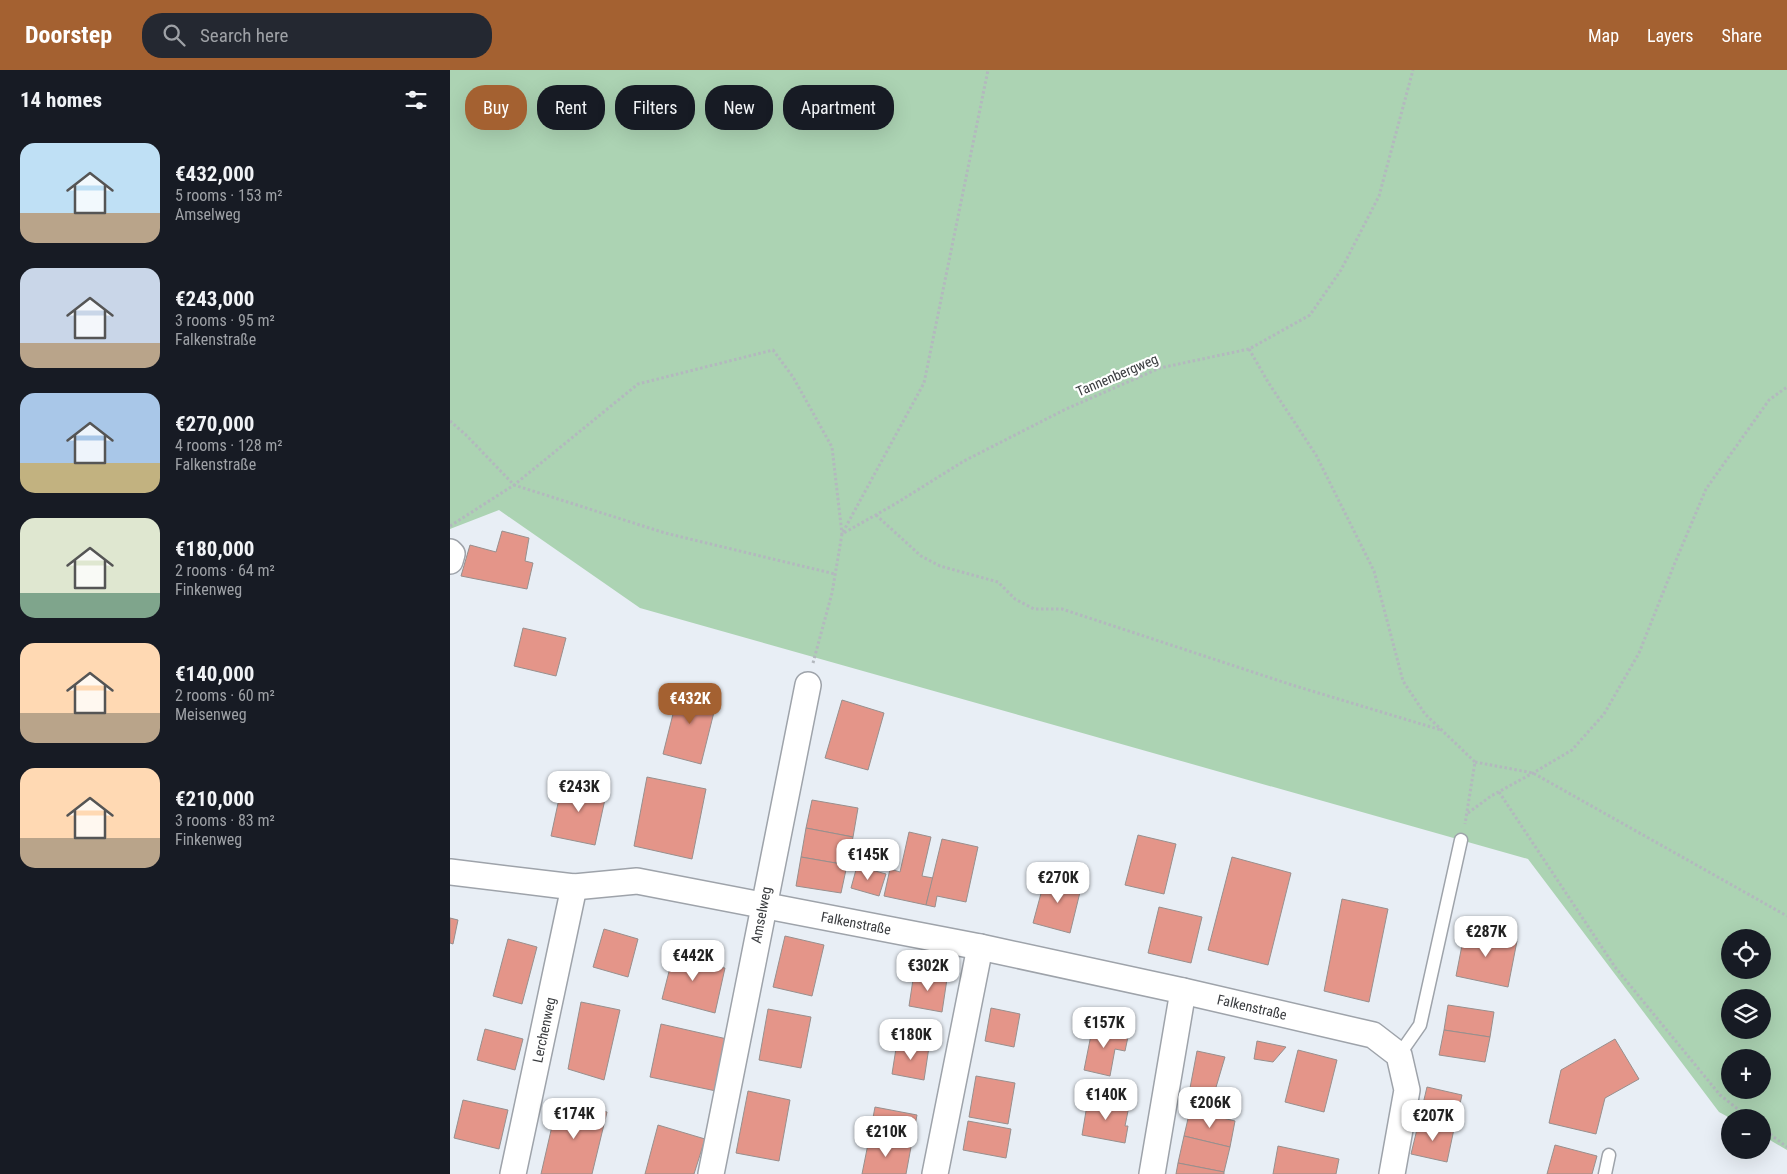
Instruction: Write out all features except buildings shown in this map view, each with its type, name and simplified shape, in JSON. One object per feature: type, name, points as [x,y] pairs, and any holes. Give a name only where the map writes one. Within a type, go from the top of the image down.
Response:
[{"type":"street","name":"Amselweg","points":[[711,1174],[763,904],[808,685]]},
{"type":"street","name":"Falkenstraße","points":[[450,872],[574,887],[637,881],[763,904],[980,947],[1373,1035],[1399,1056]]},
{"type":"street","name":"Lerchenweg","points":[[514,1174],[574,887]]},
{"type":"street","points":[[935,1174],[980,947]]},
{"type":"street","points":[[1152,1174],[1183,991]]},
{"type":"street","points":[[1392,1174],[1407,1090],[1399,1056]]},
{"type":"lane","points":[[1399,1056],[1420,1025],[1461,840]]},
{"type":"lane","points":[[1605,1174],[1609,1155]]},
{"type":"path","points":[[842,534],[924,383],[988,70]]},
{"type":"path","name":"Tannenbergweg","points":[[842,534],[964,461],[1064,410],[1160,368],[1249,349],[1310,315],[1341,270],[1379,196],[1413,70]]},
{"type":"path","points":[[1249,349],[1268,382],[1316,455],[1374,570],[1403,681],[1424,714],[1475,762],[1534,773],[1787,916]]},
{"type":"path","points":[[450,526],[514,485],[638,384],[773,350],[793,377],[832,448],[842,534],[832,593],[808,685]]},
{"type":"path","points":[[1468,813],[1499,792],[1572,750],[1604,714],[1639,653],[1706,489],[1769,400],[1787,387]]},
{"type":"path","points":[[450,421],[466,434],[514,485],[665,533],[835,574]]},
{"type":"path","points":[[876,515],[922,556],[940,566],[998,582],[1015,599],[1034,609],[1062,609],[1292,685],[1441,730]]},
{"type":"path","points":[[1461,840],[1468,813],[1475,762]]},
{"type":"path","points":[[1499,792],[1614,968],[1720,1095],[1738,1109]]},
{"type":"path","points":[[1771,1135],[1787,1147]]},
{"type":"green space","points":[[450,70],[1787,70],[1787,1150],[1771,1141],[1771,1109],[1721,1109],[1721,1113],[1719,1112],[1528,859],[640,608],[499,510],[450,529]]}]
